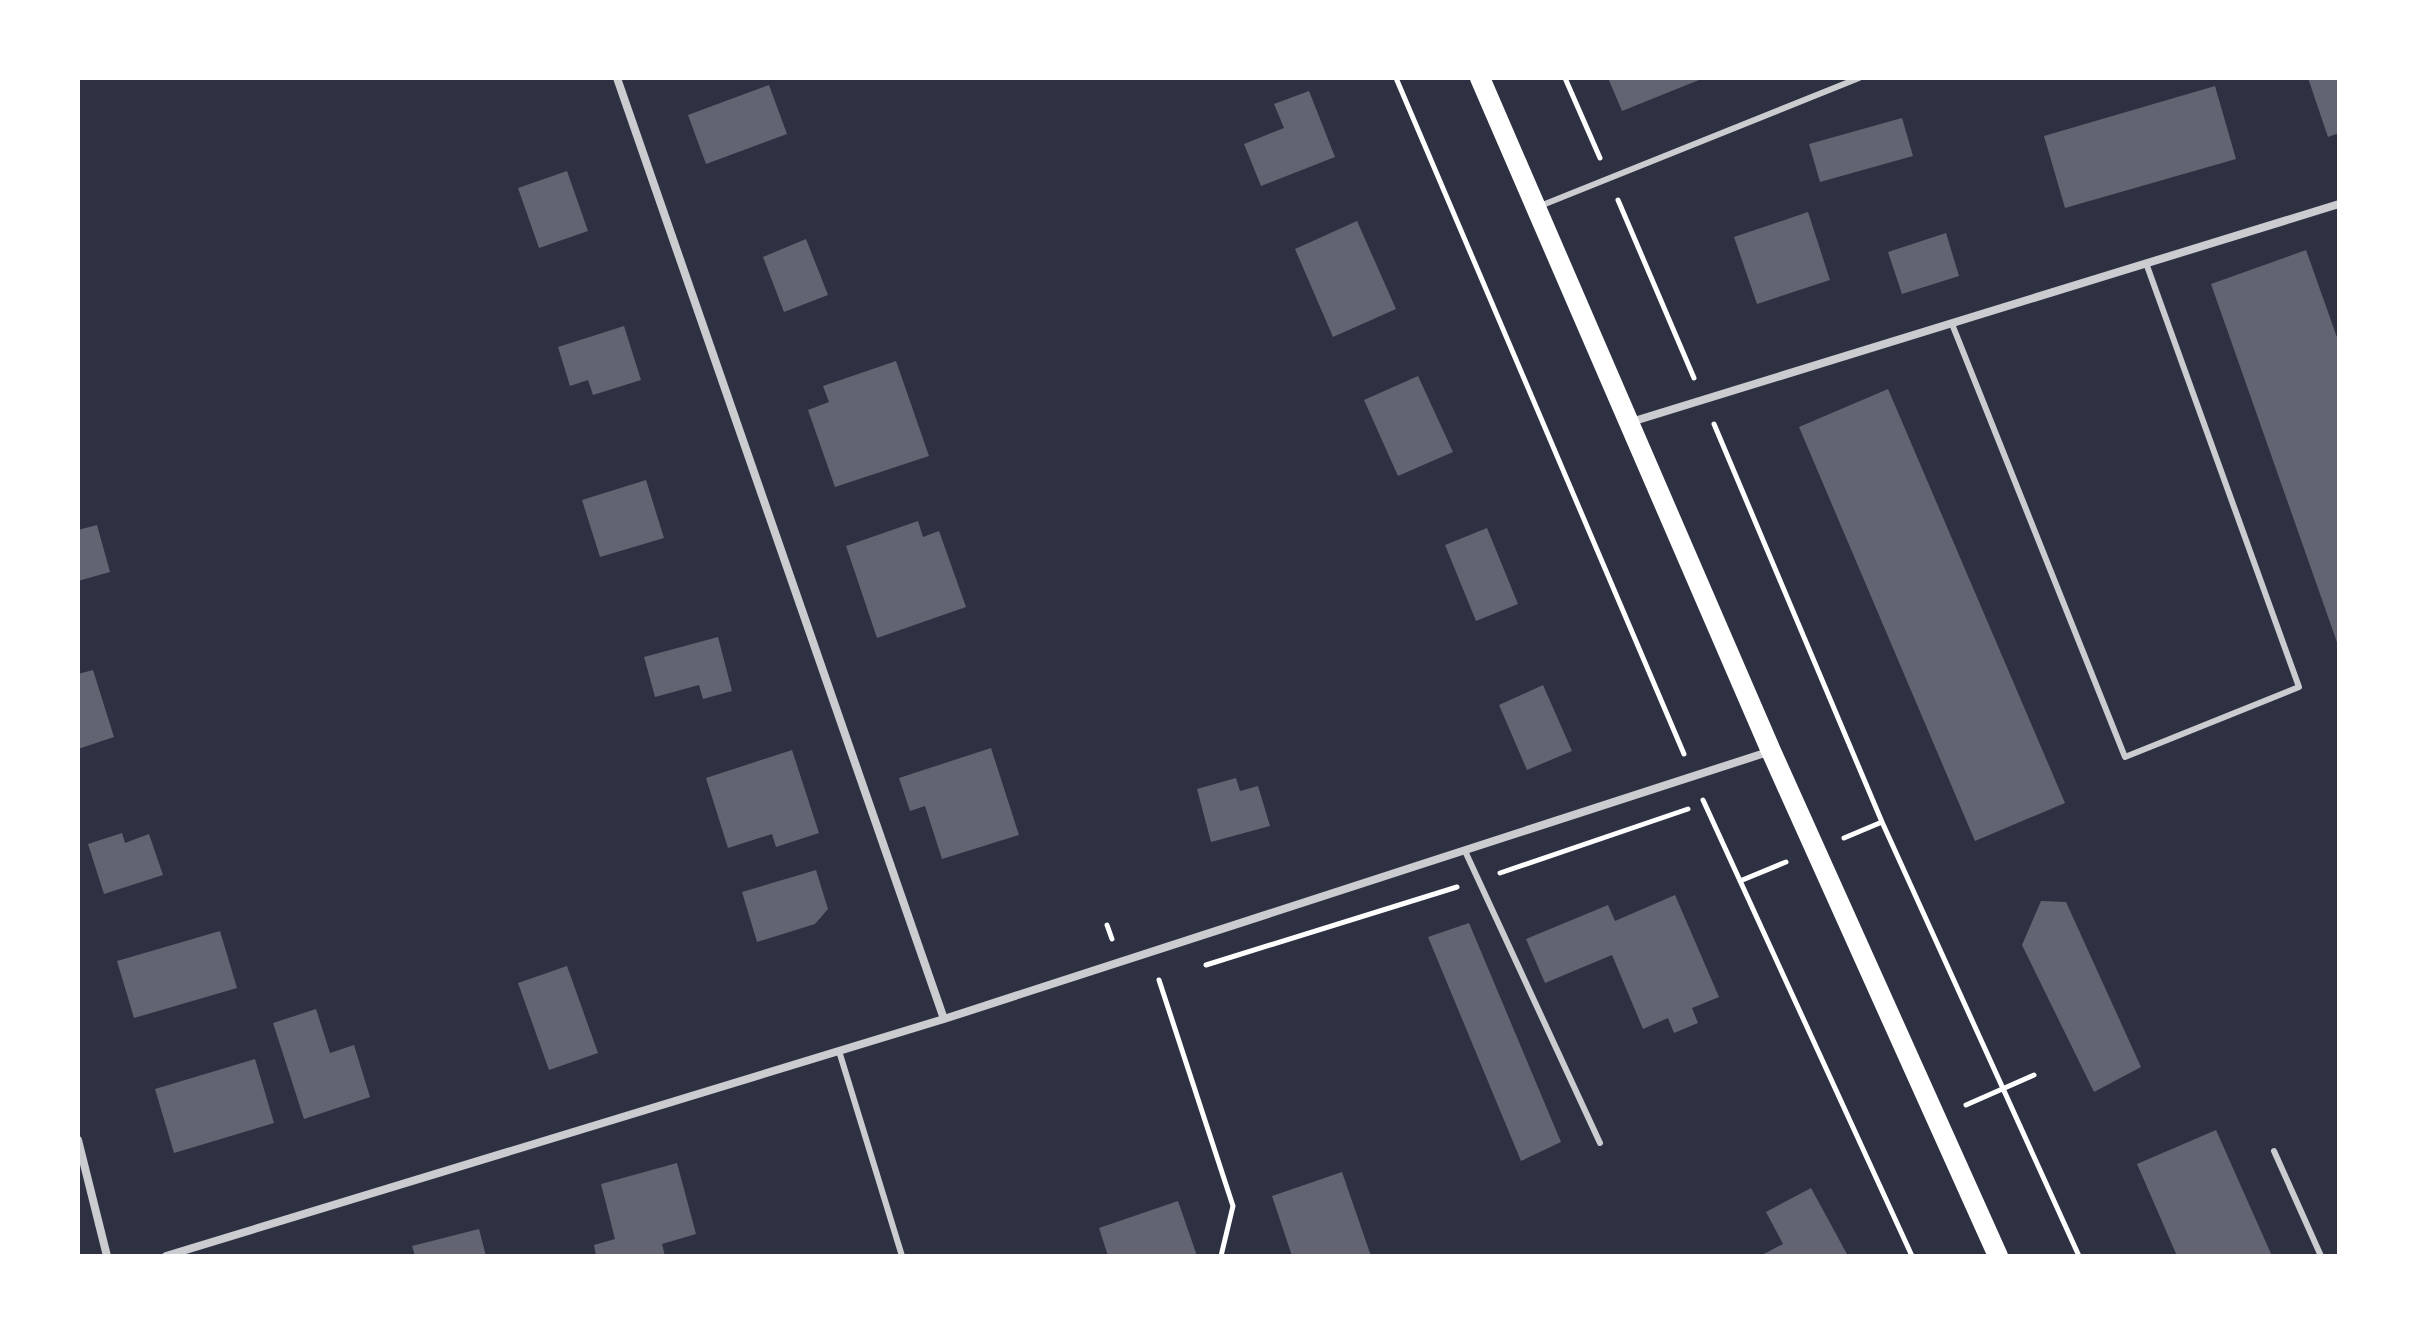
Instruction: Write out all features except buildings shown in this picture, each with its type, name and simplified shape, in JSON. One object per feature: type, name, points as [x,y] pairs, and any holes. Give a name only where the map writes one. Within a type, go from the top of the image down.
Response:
[{"type":"main road","points":[[1480,78],[1771,751],[1998,1256]]},
{"type":"street","points":[[617,78],[944,1019]]},
{"type":"street","points":[[1630,422],[2339,204]]},
{"type":"street","points":[[166,1256],[944,1019],[1771,751]]},
{"type":"street","points":[[78,1140],[107,1256]]},
{"type":"lane","points":[[1536,207],[1859,78]]},
{"type":"lane","points":[[1952,324],[2125,757],[2299,687],[2146,263]]},
{"type":"lane","points":[[1465,851],[1600,1143]]},
{"type":"lane","points":[[839,1051],[902,1256]]},
{"type":"lane","points":[[2274,1151],[2321,1256]]},
{"type":"path","points":[[1396,78],[1694,777],[1912,1256]]},
{"type":"path","points":[[1565,78],[1882,822],[2079,1256]]},
{"type":"path","points":[[1740,881],[1882,822]]},
{"type":"path","points":[[1159,980],[1233,1206],[1221,1256]]},
{"type":"path","points":[[1936,1119],[2034,1075]]}]
